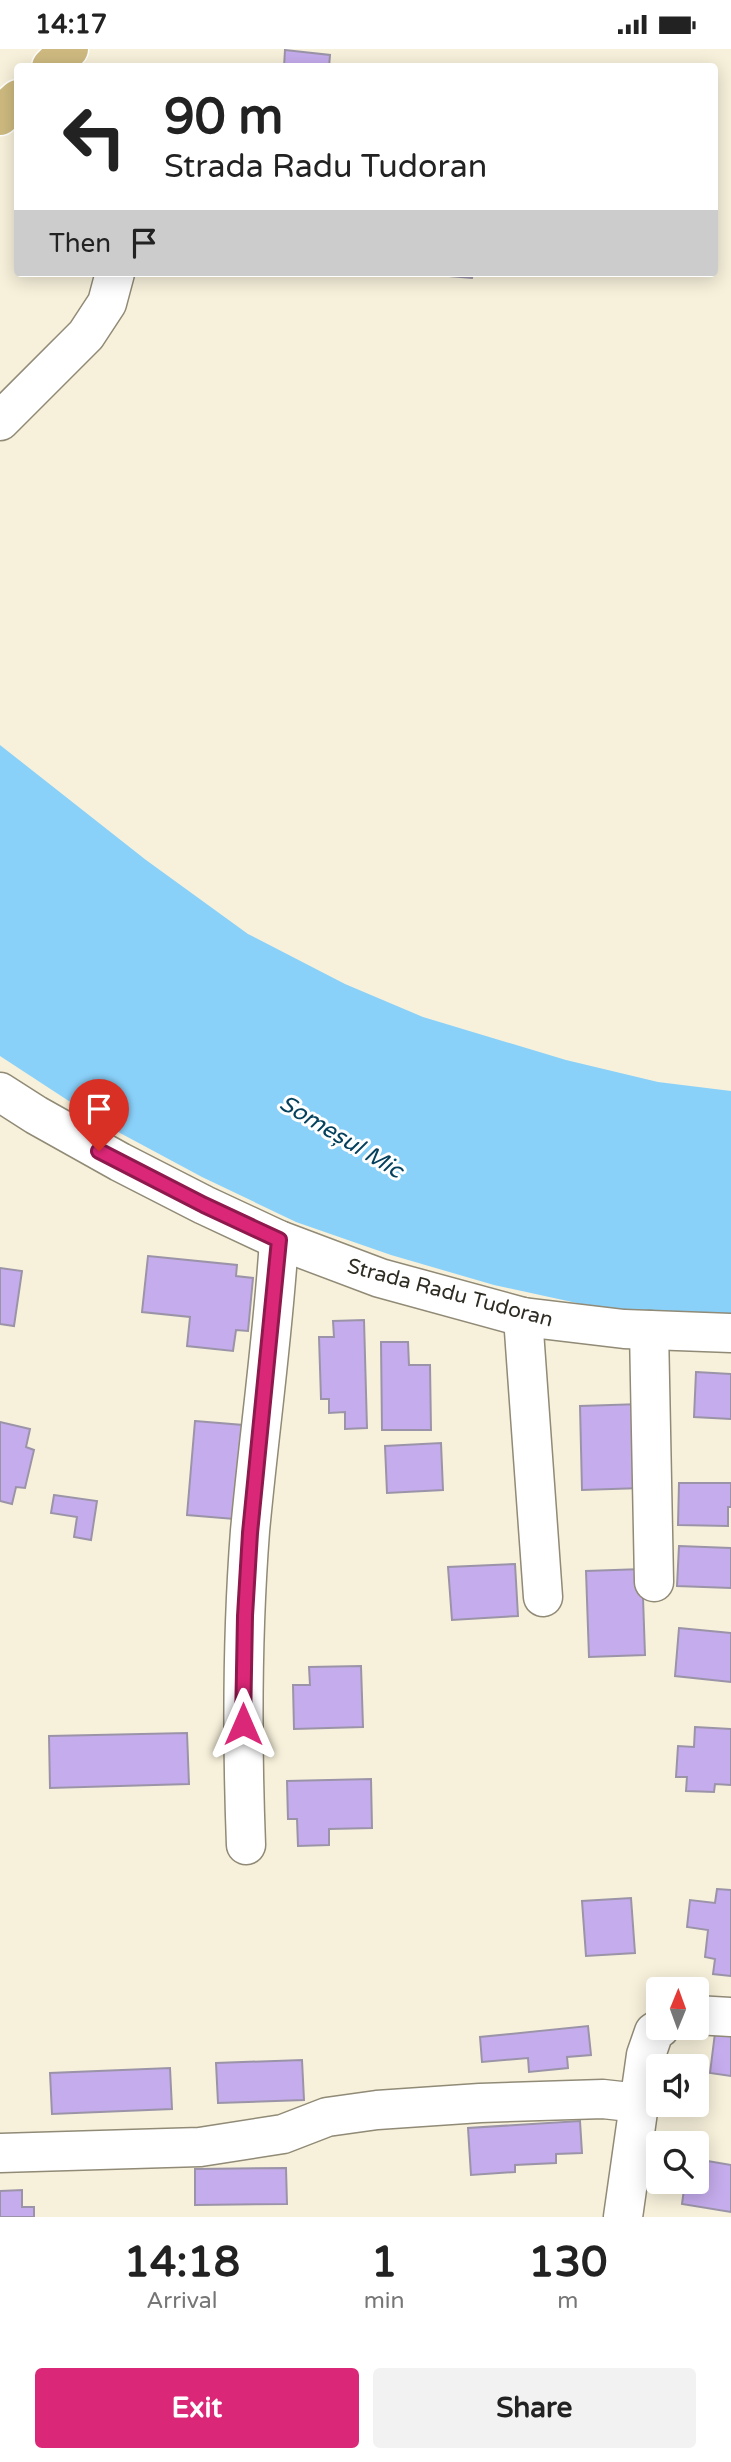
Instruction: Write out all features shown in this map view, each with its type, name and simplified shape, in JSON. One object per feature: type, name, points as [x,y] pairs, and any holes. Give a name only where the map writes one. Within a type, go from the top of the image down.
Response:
[{"type":"main road","points":[[55,63],[69,49]]},
{"type":"street","points":[[0,421],[86,335],[107,303],[114,277]]},
{"type":"street","name":"Strada Radu Tudoran","points":[[0,1092],[120,1162],[279,1240],[380,1278],[523,1317],[584,1326],[731,1333]]},
{"type":"street","points":[[246,1845],[242,1697],[245,1616],[250,1533],[279,1240]]},
{"type":"street","points":[[523,1317],[543,1597]]},
{"type":"street","points":[[649,1330],[654,1582]]},
{"type":"street","points":[[709,2016],[731,2017]]},
{"type":"street","points":[[622,2217],[646,2055],[651,2041]]},
{"type":"street","points":[[0,2153],[200,2147],[284,2134],[327,2117],[377,2110],[603,2099],[639,2103]]},
{"type":"water","name":"Someșul Mic","points":[[0,745],[146,860],[248,934],[345,984],[423,1017],[566,1060],[658,1082],[731,1091],[731,1323],[595,1307],[494,1285],[391,1255],[296,1222],[202,1177],[107,1126],[0,1056]]},
{"type":"building","points":[[285,50],[330,55],[329,63],[284,63]]},
{"type":"building","points":[[148,1256],[237,1265],[236,1276],[253,1278],[248,1331],[236,1330],[233,1351],[187,1346],[190,1317],[142,1312]]},
{"type":"building","points":[[0,1268],[22,1271],[14,1326],[0,1324]]},
{"type":"building","points":[[364,1320],[367,1428],[345,1429],[345,1412],[329,1413],[329,1399],[321,1399],[319,1337],[334,1337],[333,1321]]},
{"type":"building","points":[[381,1342],[408,1342],[409,1365],[430,1365],[431,1430],[382,1430]]},
{"type":"building","points":[[696,1372],[731,1374],[731,1419],[694,1417]]},
{"type":"building","points":[[641,1404],[642,1488],[582,1490],[580,1406]]},
{"type":"building","points":[[195,1421],[243,1425],[234,1519],[187,1515]]},
{"type":"building","points":[[0,1422],[30,1429],[26,1447],[34,1450],[25,1488],[16,1487],[12,1504],[0,1501]]},
{"type":"building","points":[[441,1443],[443,1490],[387,1493],[385,1446]]},
{"type":"building","points":[[679,1483],[731,1483],[728,1526],[678,1525]]},
{"type":"building","points":[[54,1495],[97,1501],[91,1540],[74,1537],[77,1517],[51,1513]]},
{"type":"building","points":[[679,1546],[731,1548],[731,1588],[677,1586]]},
{"type":"building","points":[[515,1564],[518,1616],[452,1620],[448,1567]]},
{"type":"building","points":[[642,1569],[645,1655],[589,1657],[586,1571]]},
{"type":"building","points":[[679,1628],[731,1633],[731,1682],[675,1676]]},
{"type":"building","points":[[361,1666],[363,1727],[294,1729],[293,1685],[310,1685],[309,1667]]},
{"type":"building","points":[[695,1727],[731,1729],[731,1785],[715,1784],[714,1792],[686,1791],[687,1777],[676,1777],[678,1746],[694,1747]]},
{"type":"building","points":[[187,1733],[189,1784],[50,1788],[49,1736]]},
{"type":"building","points":[[371,1779],[372,1828],[329,1829],[329,1845],[298,1846],[297,1819],[288,1819],[287,1781]]},
{"type":"building","points":[[717,1889],[731,1890],[731,1976],[713,1974],[715,1959],[705,1957],[708,1930],[687,1927],[690,1900],[715,1903]]},
{"type":"building","points":[[631,1898],[635,1953],[586,1956],[582,1901]]},
{"type":"building","points":[[588,2026],[591,2055],[567,2057],[568,2068],[529,2072],[528,2058],[482,2062],[480,2037]]},
{"type":"building","points":[[715,2033],[731,2035],[731,2076],[710,2073]]},
{"type":"building","points":[[302,2060],[304,2100],[218,2103],[216,2063]]},
{"type":"building","points":[[170,2068],[172,2109],[52,2114],[50,2073]]},
{"type":"building","points":[[580,2121],[582,2153],[556,2154],[556,2163],[515,2165],[515,2172],[471,2175],[468,2128]]},
{"type":"building","points":[[709,2161],[731,2165],[731,2212],[682,2204],[683,2194],[709,2194]]},
{"type":"building","points":[[286,2168],[287,2204],[195,2205],[195,2169]]},
{"type":"building","points":[[22,2190],[22,2207],[34,2207],[34,2217],[0,2217],[0,2191]]},
{"type":"route","points":[[99,1151],[279,1240],[250,1533],[243,1724]]}]
